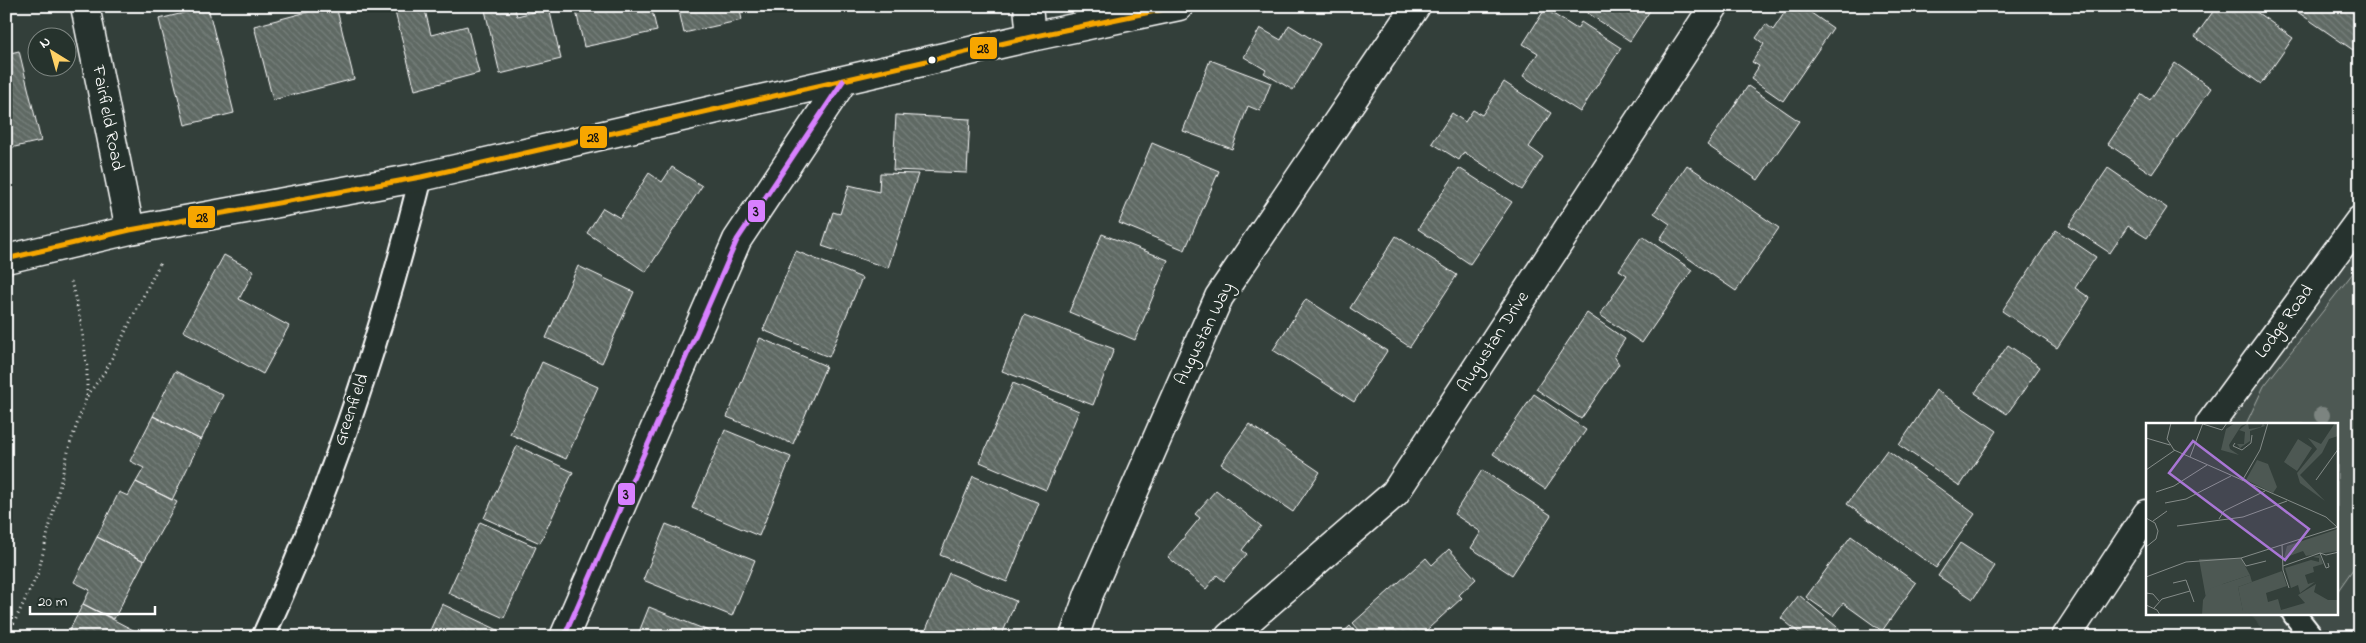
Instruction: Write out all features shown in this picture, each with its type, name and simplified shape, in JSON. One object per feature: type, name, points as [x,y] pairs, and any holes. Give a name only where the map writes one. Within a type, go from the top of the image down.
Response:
[{"type":"street","name":"Fairfield Road","points":[[85,6],[130,230]]},
{"type":"street","points":[[1028,6],[1030,37]]},
{"type":"street","points":[[6,259],[130,230],[421,177],[1030,37],[1179,6]]},
{"type":"street","name":"Augustan Way","points":[[1074,637],[1090,594],[1219,297],[1416,6]]},
{"type":"street","name":"Augustan Drive","points":[[1229,637],[1395,493],[1714,6]]},
{"type":"street","points":[[564,637],[737,240],[843,81]]},
{"type":"street","name":"Lodge Road","points":[[2211,423],[2360,220]]},
{"type":"street","points":[[2066,637],[2146,516]]},
{"type":"lane","name":"Greenfield","points":[[263,637],[288,583],[349,422],[380,328],[421,177]]},
{"type":"lane","points":[[2296,616],[2312,637]]},
{"type":"path","points":[[7,637],[38,573],[70,444],[87,396],[106,370],[182,220]]},
{"type":"path","points":[[63,246],[81,322],[87,367],[87,396]]},
{"type":"shaded area","points":[[2360,220],[2360,637],[2269,637],[2252,616],[2338,616],[2338,423],[2211,423]]},
{"type":"shaded area","points":[[2360,264],[2360,559],[2338,591],[2338,423],[2246,423],[2264,386]]},
{"type":"building","points":[[336,6],[354,79],[273,100],[254,26]]},
{"type":"building","points":[[424,6],[431,35],[467,26],[479,73],[415,90],[394,8]]},
{"type":"building","points":[[484,6],[514,6],[517,16],[549,8],[561,59],[500,74]]},
{"type":"building","points":[[575,6],[651,6],[657,31],[584,47]]},
{"type":"building","points":[[678,6],[739,6],[742,20],[684,33]]},
{"type":"building","points":[[773,6],[792,6],[774,10]]},
{"type":"building","points":[[1577,6],[1653,6],[1630,41]]},
{"type":"building","points":[[1789,6],[1801,6],[1833,28],[1783,101],[1751,79],[1759,66],[1752,62],[1764,44],[1756,38],[1766,24],[1773,30]]},
{"type":"building","points":[[2217,6],[2248,6],[2293,38],[2261,84],[2195,37]]},
{"type":"building","points":[[2289,6],[2360,6],[2360,40],[2353,50]]},
{"type":"building","points":[[208,7],[234,113],[185,125],[159,19]]},
{"type":"building","points":[[1545,9],[1577,29],[1581,22],[1621,48],[1580,112],[1523,76],[1538,53],[1523,44]]},
{"type":"building","points":[[1289,25],[1320,44],[1293,90],[1264,73],[1266,70],[1244,57],[1260,28],[1281,40]]},
{"type":"building","points":[[19,51],[41,141],[6,149],[6,54]]},
{"type":"building","points":[[1210,60],[1271,83],[1260,111],[1248,106],[1232,149],[1183,131]]},
{"type":"building","points":[[2175,63],[2211,88],[2152,174],[2108,144],[2142,94],[2150,100]]},
{"type":"building","points":[[1504,82],[1551,113],[1529,147],[1543,157],[1522,190],[1464,152],[1459,160],[1432,143],[1452,113],[1465,122],[1473,110],[1482,115]]},
{"type":"building","points":[[1748,86],[1799,121],[1758,180],[1707,145]]},
{"type":"building","points":[[896,115],[970,119],[967,173],[893,170]]},
{"type":"building","points":[[1152,143],[1219,171],[1185,250],[1119,223]]},
{"type":"building","points":[[1687,165],[1779,228],[1736,291],[1660,239],[1670,224],[1654,213]]},
{"type":"building","points":[[672,167],[702,186],[646,272],[587,233],[603,208],[620,218],[649,173],[662,182]]},
{"type":"building","points":[[1459,168],[1512,202],[1470,264],[1418,229]]},
{"type":"building","points":[[2108,168],[2167,208],[2147,238],[2128,226],[2110,253],[2069,226]]},
{"type":"building","points":[[880,173],[918,174],[888,268],[822,246],[833,212],[840,214],[849,185],[879,192]]},
{"type":"building","points":[[2056,230],[2096,257],[2075,288],[2090,298],[2057,348],[2002,311]]},
{"type":"building","points":[[1102,234],[1168,260],[1135,340],[1069,312]]},
{"type":"building","points":[[1396,236],[1457,275],[1410,347],[1350,308]]},
{"type":"building","points":[[1642,236],[1692,270],[1642,343],[1600,315],[1627,275],[1619,270]]},
{"type":"building","points":[[796,251],[862,278],[829,357],[763,330]]},
{"type":"building","points":[[224,255],[254,271],[239,299],[289,326],[263,374],[183,331]]},
{"type":"building","points":[[578,266],[634,292],[602,363],[546,338]]},
{"type":"building","points":[[1306,299],[1387,351],[1354,402],[1273,350]]},
{"type":"building","points":[[1587,313],[1625,339],[1614,356],[1619,364],[1581,419],[1536,389]]},
{"type":"building","points":[[1024,315],[1114,349],[1093,405],[1002,371]]},
{"type":"building","points":[[760,338],[826,366],[793,444],[727,417]]},
{"type":"building","points":[[2008,345],[2040,367],[2007,414],[1975,393]]},
{"type":"building","points":[[542,362],[598,387],[566,459],[510,434]]},
{"type":"building","points":[[175,371],[223,395],[201,440],[153,416]]},
{"type":"building","points":[[1013,383],[1079,411],[1046,490],[980,462]]},
{"type":"building","points":[[1936,390],[1997,431],[1960,486],[1899,445]]},
{"type":"building","points":[[1534,394],[1586,430],[1545,489],[1493,454]]},
{"type":"building","points":[[153,416],[201,440],[172,500],[136,482],[144,468],[130,461]]},
{"type":"building","points":[[1249,424],[1320,472],[1293,512],[1221,464]]},
{"type":"building","points":[[725,430],[791,457],[759,536],[692,508]]},
{"type":"building","points":[[517,446],[573,472],[540,543],[484,518]]},
{"type":"building","points":[[1887,450],[1975,514],[1936,568],[1847,504]]},
{"type":"building","points":[[1482,470],[1551,515],[1512,575],[1471,548],[1481,532],[1454,514]]},
{"type":"building","points":[[973,476],[1039,503],[1007,582],[940,555]]},
{"type":"building","points":[[136,482],[177,502],[144,561],[97,537],[119,492],[128,496]]},
{"type":"building","points":[[1216,490],[1261,526],[1242,550],[1247,554],[1224,581],[1217,575],[1206,589],[1168,557],[1200,518],[1195,514]]},
{"type":"building","points":[[480,522],[536,547],[504,618],[448,593]]},
{"type":"building","points":[[666,524],[755,560],[732,616],[643,580]]},
{"type":"building","points":[[1851,536],[1916,583],[1882,631],[1843,603],[1833,616],[1806,597]]},
{"type":"building","points":[[97,537],[144,561],[114,619],[83,604],[90,590],[74,582]]},
{"type":"building","points":[[1960,543],[1995,566],[1973,599],[1938,576]]},
{"type":"building","points":[[1449,549],[1476,579],[1459,595],[1462,598],[1419,637],[1365,637],[1353,623],[1426,558],[1432,565]]},
{"type":"building","points":[[949,573],[1016,601],[1001,637],[923,637]]},
{"type":"building","points":[[1799,595],[1849,637],[1804,637],[1781,618]]},
{"type":"building","points":[[83,604],[139,633],[137,637],[66,637]]},
{"type":"building","points":[[442,604],[498,630],[494,637],[427,637]]},
{"type":"building","points":[[649,607],[716,634],[715,637],[637,637]]},
{"type":"building","points":[[1350,626],[1359,637],[1338,637]]},
{"type":"transit line","name":"28","points":[[6,259],[130,230],[421,177],[1031,37],[1179,6]]},
{"type":"transit line","name":"3","points":[[564,637],[737,240],[843,81]]}]
